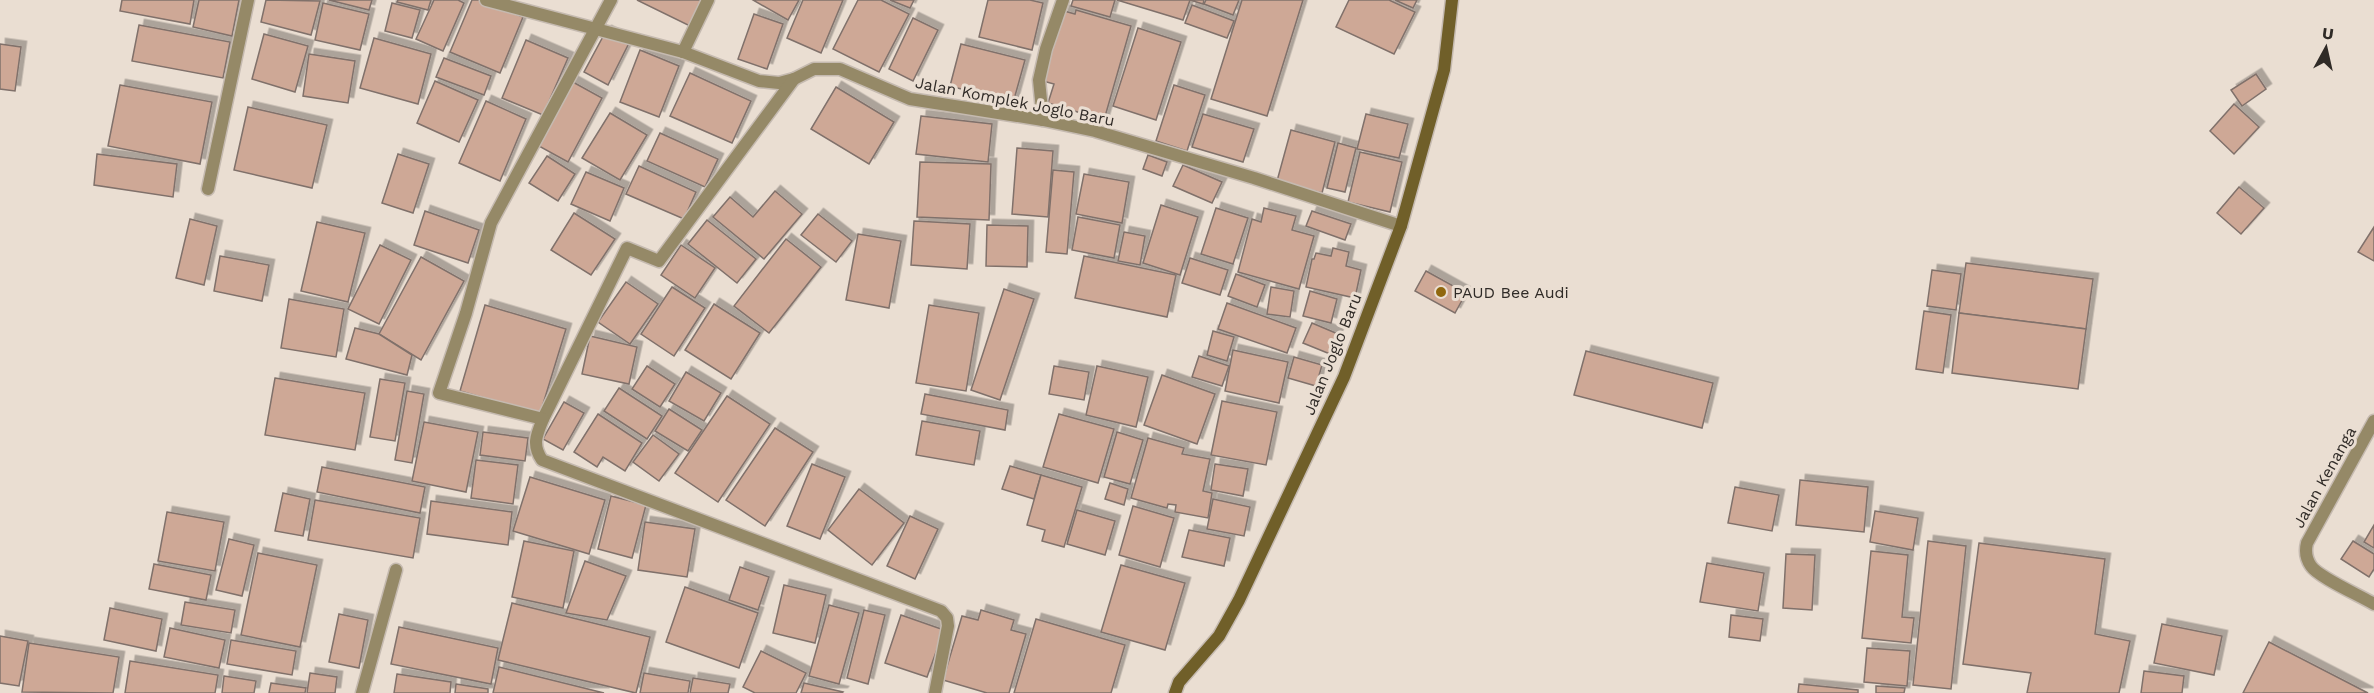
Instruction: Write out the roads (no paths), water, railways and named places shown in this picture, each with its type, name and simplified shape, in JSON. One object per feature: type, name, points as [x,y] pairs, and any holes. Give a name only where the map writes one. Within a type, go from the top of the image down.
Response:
[{"type":"street","points":[[208,189],[248,0]]},
{"type":"street","name":"Jalan Komplek Joglo Baru","points":[[486,0],[683,52],[759,81],[779,83],[794,79],[814,69],[840,69],[910,99],[1043,120],[1095,131],[1254,177],[1401,226]]},
{"type":"street","points":[[543,419],[439,393],[466,314],[491,223],[611,0]]},
{"type":"street","points":[[683,52],[708,0]]},
{"type":"street","points":[[1043,120],[1039,80],[1046,49],[1063,0]]},
{"type":"street","name":"Jalan Joglo Baru","points":[[1174,693],[1179,682],[1219,636],[1239,600],[1344,377],[1401,226],[1444,70],[1452,0]]},
{"type":"street","points":[[794,79],[659,261],[627,248],[543,419],[535,437],[535,449],[542,460],[941,611],[947,618],[948,626],[935,693]]},
{"type":"street","name":"Jalan Kenanga","points":[[2374,421],[2307,543],[2306,550],[2307,558],[2315,571],[2374,604]]},
{"type":"street","points":[[362,693],[396,570]]},
{"type":"place","name":"PAUD Bee Audi","points":[[1441,292]]}]
